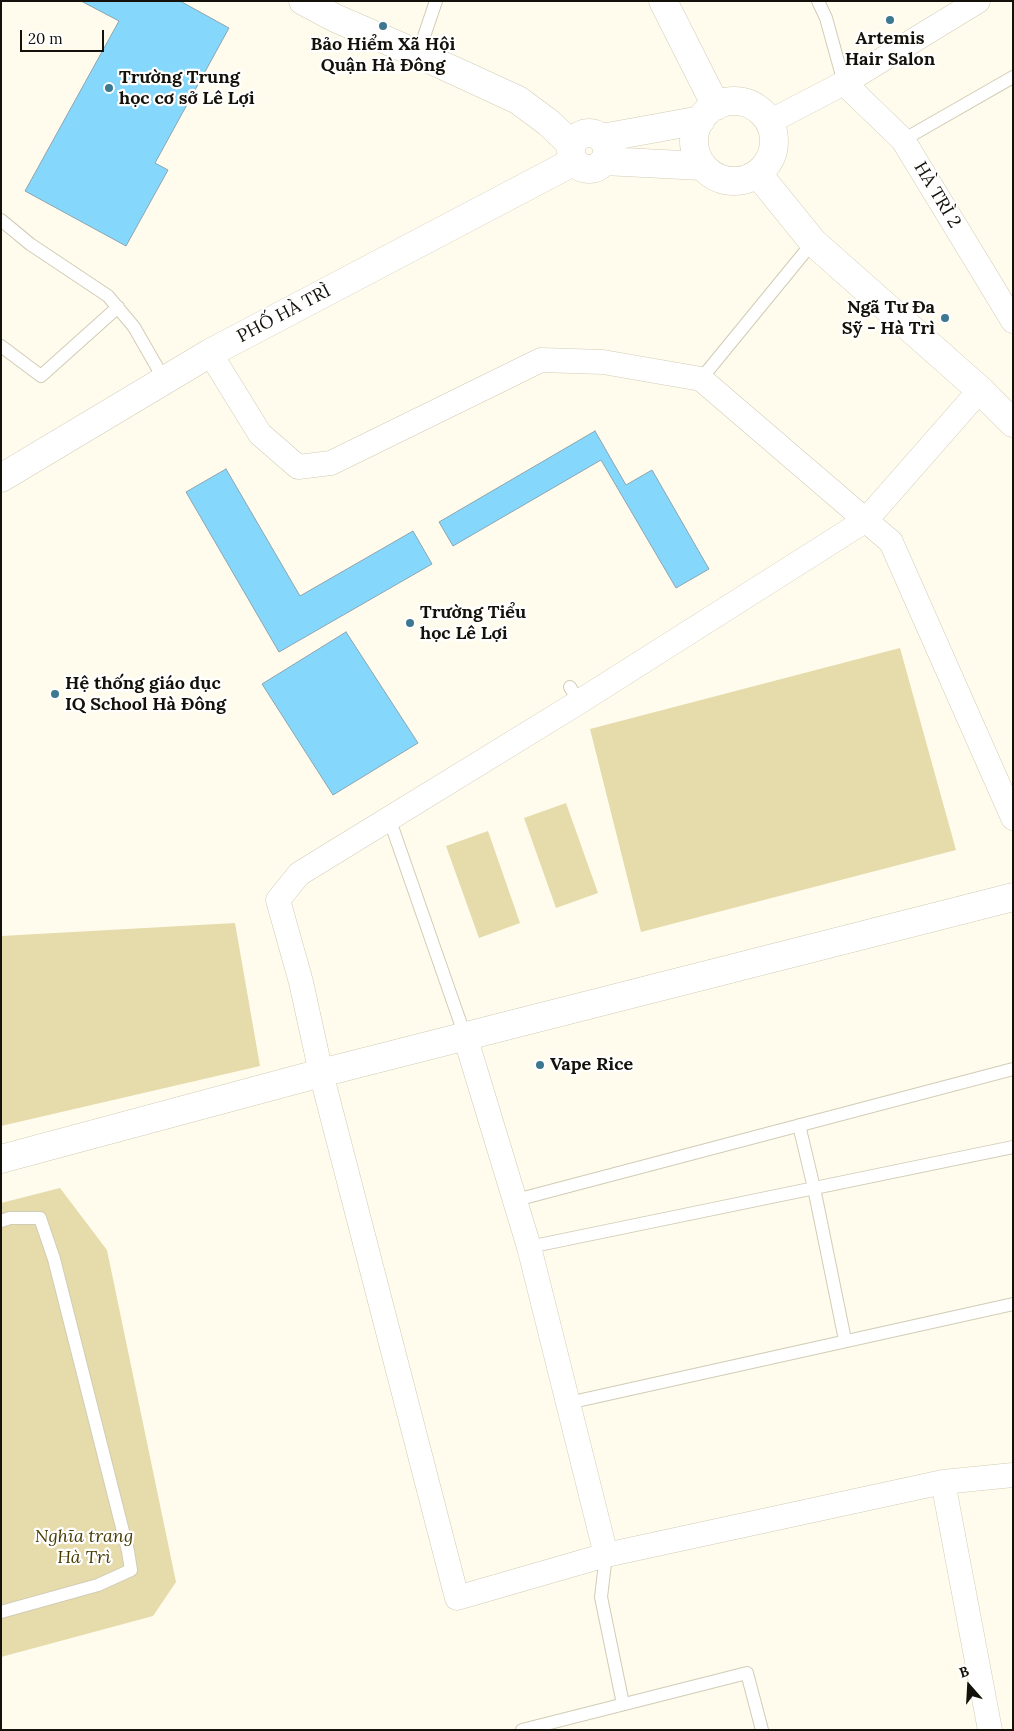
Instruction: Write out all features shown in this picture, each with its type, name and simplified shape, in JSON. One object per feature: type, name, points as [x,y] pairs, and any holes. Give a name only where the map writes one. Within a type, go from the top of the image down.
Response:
[{"type":"street","points":[[303,1],[335,18],[518,100],[549,124],[572,153]]},
{"type":"street","points":[[663,1],[709,113]]},
{"type":"street","points":[[769,122],[844,83],[978,1]]},
{"type":"street","name":"HÀ TRÌ 2","points":[[844,83],[903,140],[1013,321]]},
{"type":"street","points":[[728,102],[746,104],[762,112],[769,122],[774,144],[772,156],[758,174],[732,181],[719,178],[702,166],[603,150],[709,113],[728,102]]},
{"type":"street","points":[[702,166],[694,139],[696,129],[709,113]]},
{"type":"street","name":"PHỐ HÀ TRÌ","points":[[1,478],[210,353],[572,153],[575,139],[585,133],[592,133],[603,150]]},
{"type":"street","points":[[758,174],[813,242],[980,390],[1013,423]]},
{"type":"street","points":[[210,353],[260,434],[298,467],[331,463],[541,360],[604,362],[702,379],[891,542],[1013,818]]},
{"type":"street","points":[[980,390],[866,520],[575,695],[389,818],[299,874],[278,900],[301,982],[321,1073],[457,1598],[606,1555],[943,1482],[1013,1475]]},
{"type":"street","points":[[1,1159],[321,1073],[1013,897]]},
{"type":"street","points":[[465,1036],[529,1247],[606,1555]]},
{"type":"street","points":[[943,1482],[990,1730]]},
{"type":"lane","points":[[418,54],[436,1]]},
{"type":"lane","points":[[818,1],[826,18],[844,83]]},
{"type":"lane","points":[[903,140],[1013,77]]},
{"type":"lane","points":[[1,220],[30,244],[108,296],[134,327],[165,381]]},
{"type":"lane","points":[[702,379],[813,242]]},
{"type":"lane","points":[[1,346],[41,376],[118,308]]},
{"type":"lane","points":[[389,818],[465,1036]]},
{"type":"lane","points":[[516,1200],[1013,1069]]},
{"type":"lane","points":[[799,1125],[846,1340]]},
{"type":"lane","points":[[529,1247],[1013,1147]]},
{"type":"lane","points":[[1,1221],[10,1218],[40,1218],[59,1278],[128,1551],[131,1570],[98,1585],[1,1612]]},
{"type":"lane","points":[[568,1403],[1013,1304]]},
{"type":"lane","points":[[606,1555],[601,1597],[623,1704]]},
{"type":"lane","points":[[522,1730],[747,1674],[762,1730]]},
{"type":"green space","points":[[900,648],[956,850],[641,932],[590,729]]},
{"type":"green space","points":[[566,803],[598,893],[556,908],[524,818]]},
{"type":"green space","points":[[488,831],[520,923],[479,938],[446,846]]},
{"type":"green space","points":[[235,923],[260,1066],[1,1126],[1,936]]},
{"type":"green space","name":"Nghĩa trang Hà Trì","points":[[60,1188],[107,1250],[176,1582],[153,1616],[1,1657],[1,1203]]},
{"type":"building","points":[[81,1],[180,1],[229,28],[155,163],[168,170],[126,246],[25,191],[119,21]]},
{"type":"building","points":[[595,431],[626,485],[652,470],[709,569],[676,588],[601,460],[453,546],[439,522]]},
{"type":"building","points":[[226,469],[300,596],[413,531],[432,564],[279,652],[186,492]]},
{"type":"building","points":[[346,632],[418,743],[333,795],[262,684]]},
{"type":"place","name":"Artemis Hair Salon","points":[[890,20]]},
{"type":"place","name":"Bảo Hiểm Xã Hội Quận Hà Đông","points":[[383,26]]},
{"type":"place","name":"Trường Trung học cơ sở Lê Lợi","points":[[109,88]]},
{"type":"place","name":"Ngã Tư Đa Sỹ - Hà Trì","points":[[945,318]]},
{"type":"place","name":"Trường Tiểu học Lê Lợi","points":[[410,623]]},
{"type":"place","name":"Hệ thống giáo dục IQ School Hà Đông","points":[[55,694]]},
{"type":"place","name":"Vape Rice","points":[[540,1065]]}]
